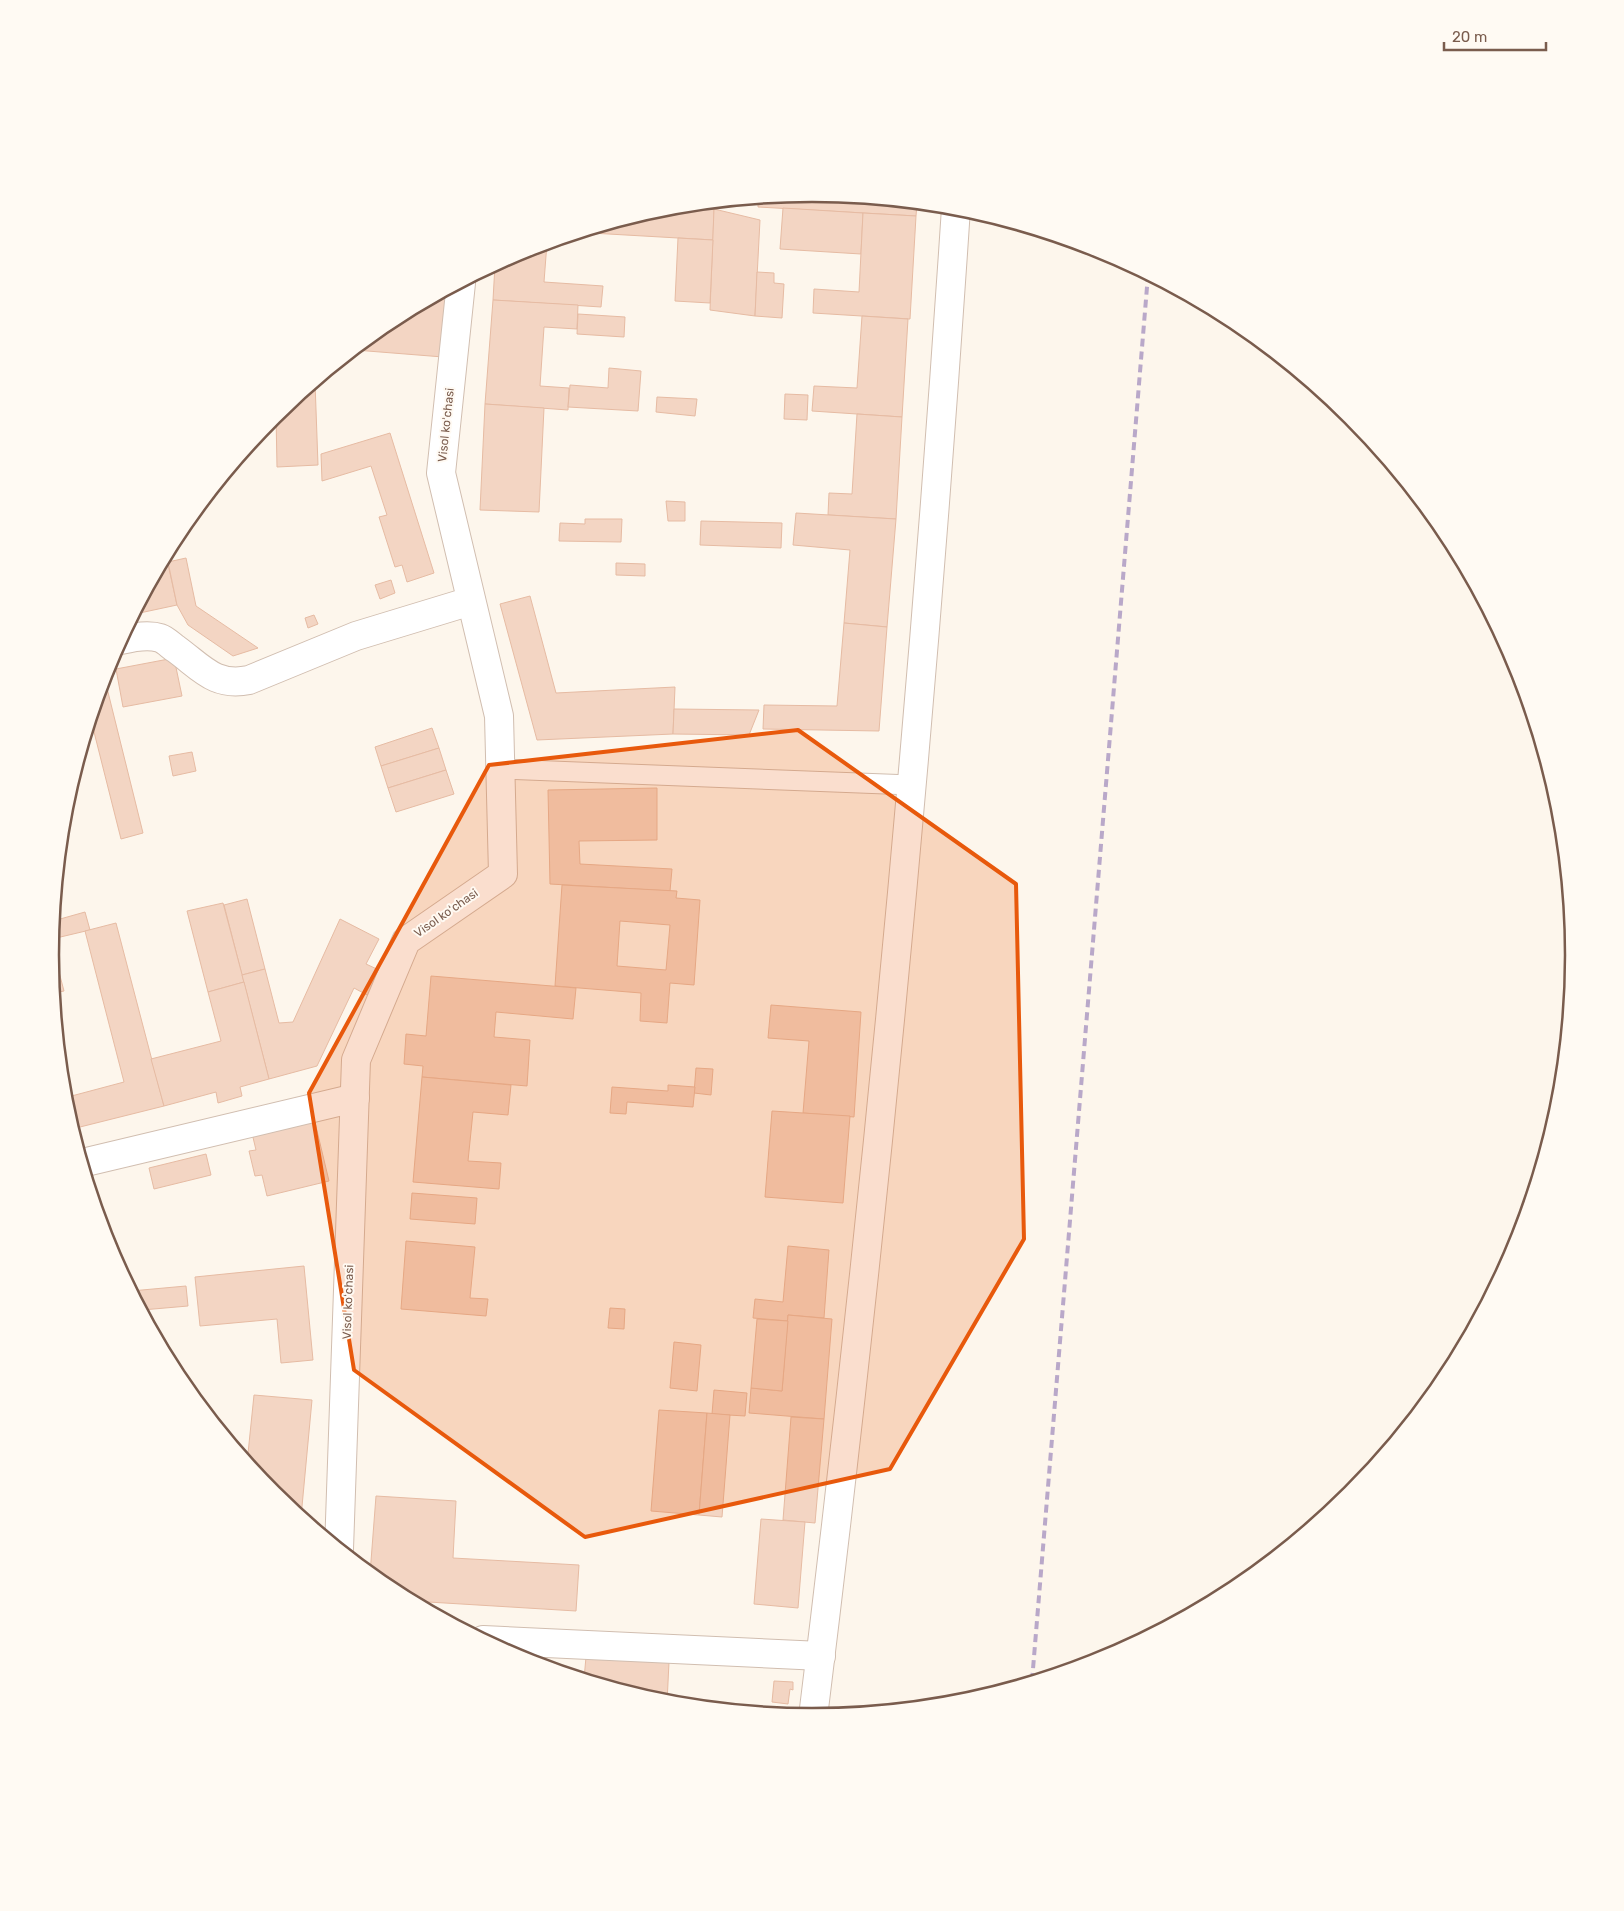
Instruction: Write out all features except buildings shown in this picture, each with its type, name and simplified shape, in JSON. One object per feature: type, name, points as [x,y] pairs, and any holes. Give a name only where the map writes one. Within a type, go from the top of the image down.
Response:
[{"type":"street","points":[[814,1709],[851,1409],[886,1076],[943,401],[955,216]]},
{"type":"street","name":"Visol koʻchasi","points":[[340,1543],[356,1060],[406,941],[503,874],[499,716],[441,474],[460,290]]},
{"type":"street","points":[[129,639],[145,636],[160,638],[224,682],[236,682],[249,680],[356,636],[471,601]]},
{"type":"street","points":[[88,1162],[355,1098]]},
{"type":"street","points":[[501,1641],[821,1656]]},
{"type":"lane","points":[[500,769],[910,785]]},
{"type":"highlighted area","points":[[798,730],[1016,884],[1024,1239],[890,1469],[585,1537],[354,1370],[309,1093],[489,765]]},
{"type":"railway","points":[[1032,1675],[1147,281]]}]
